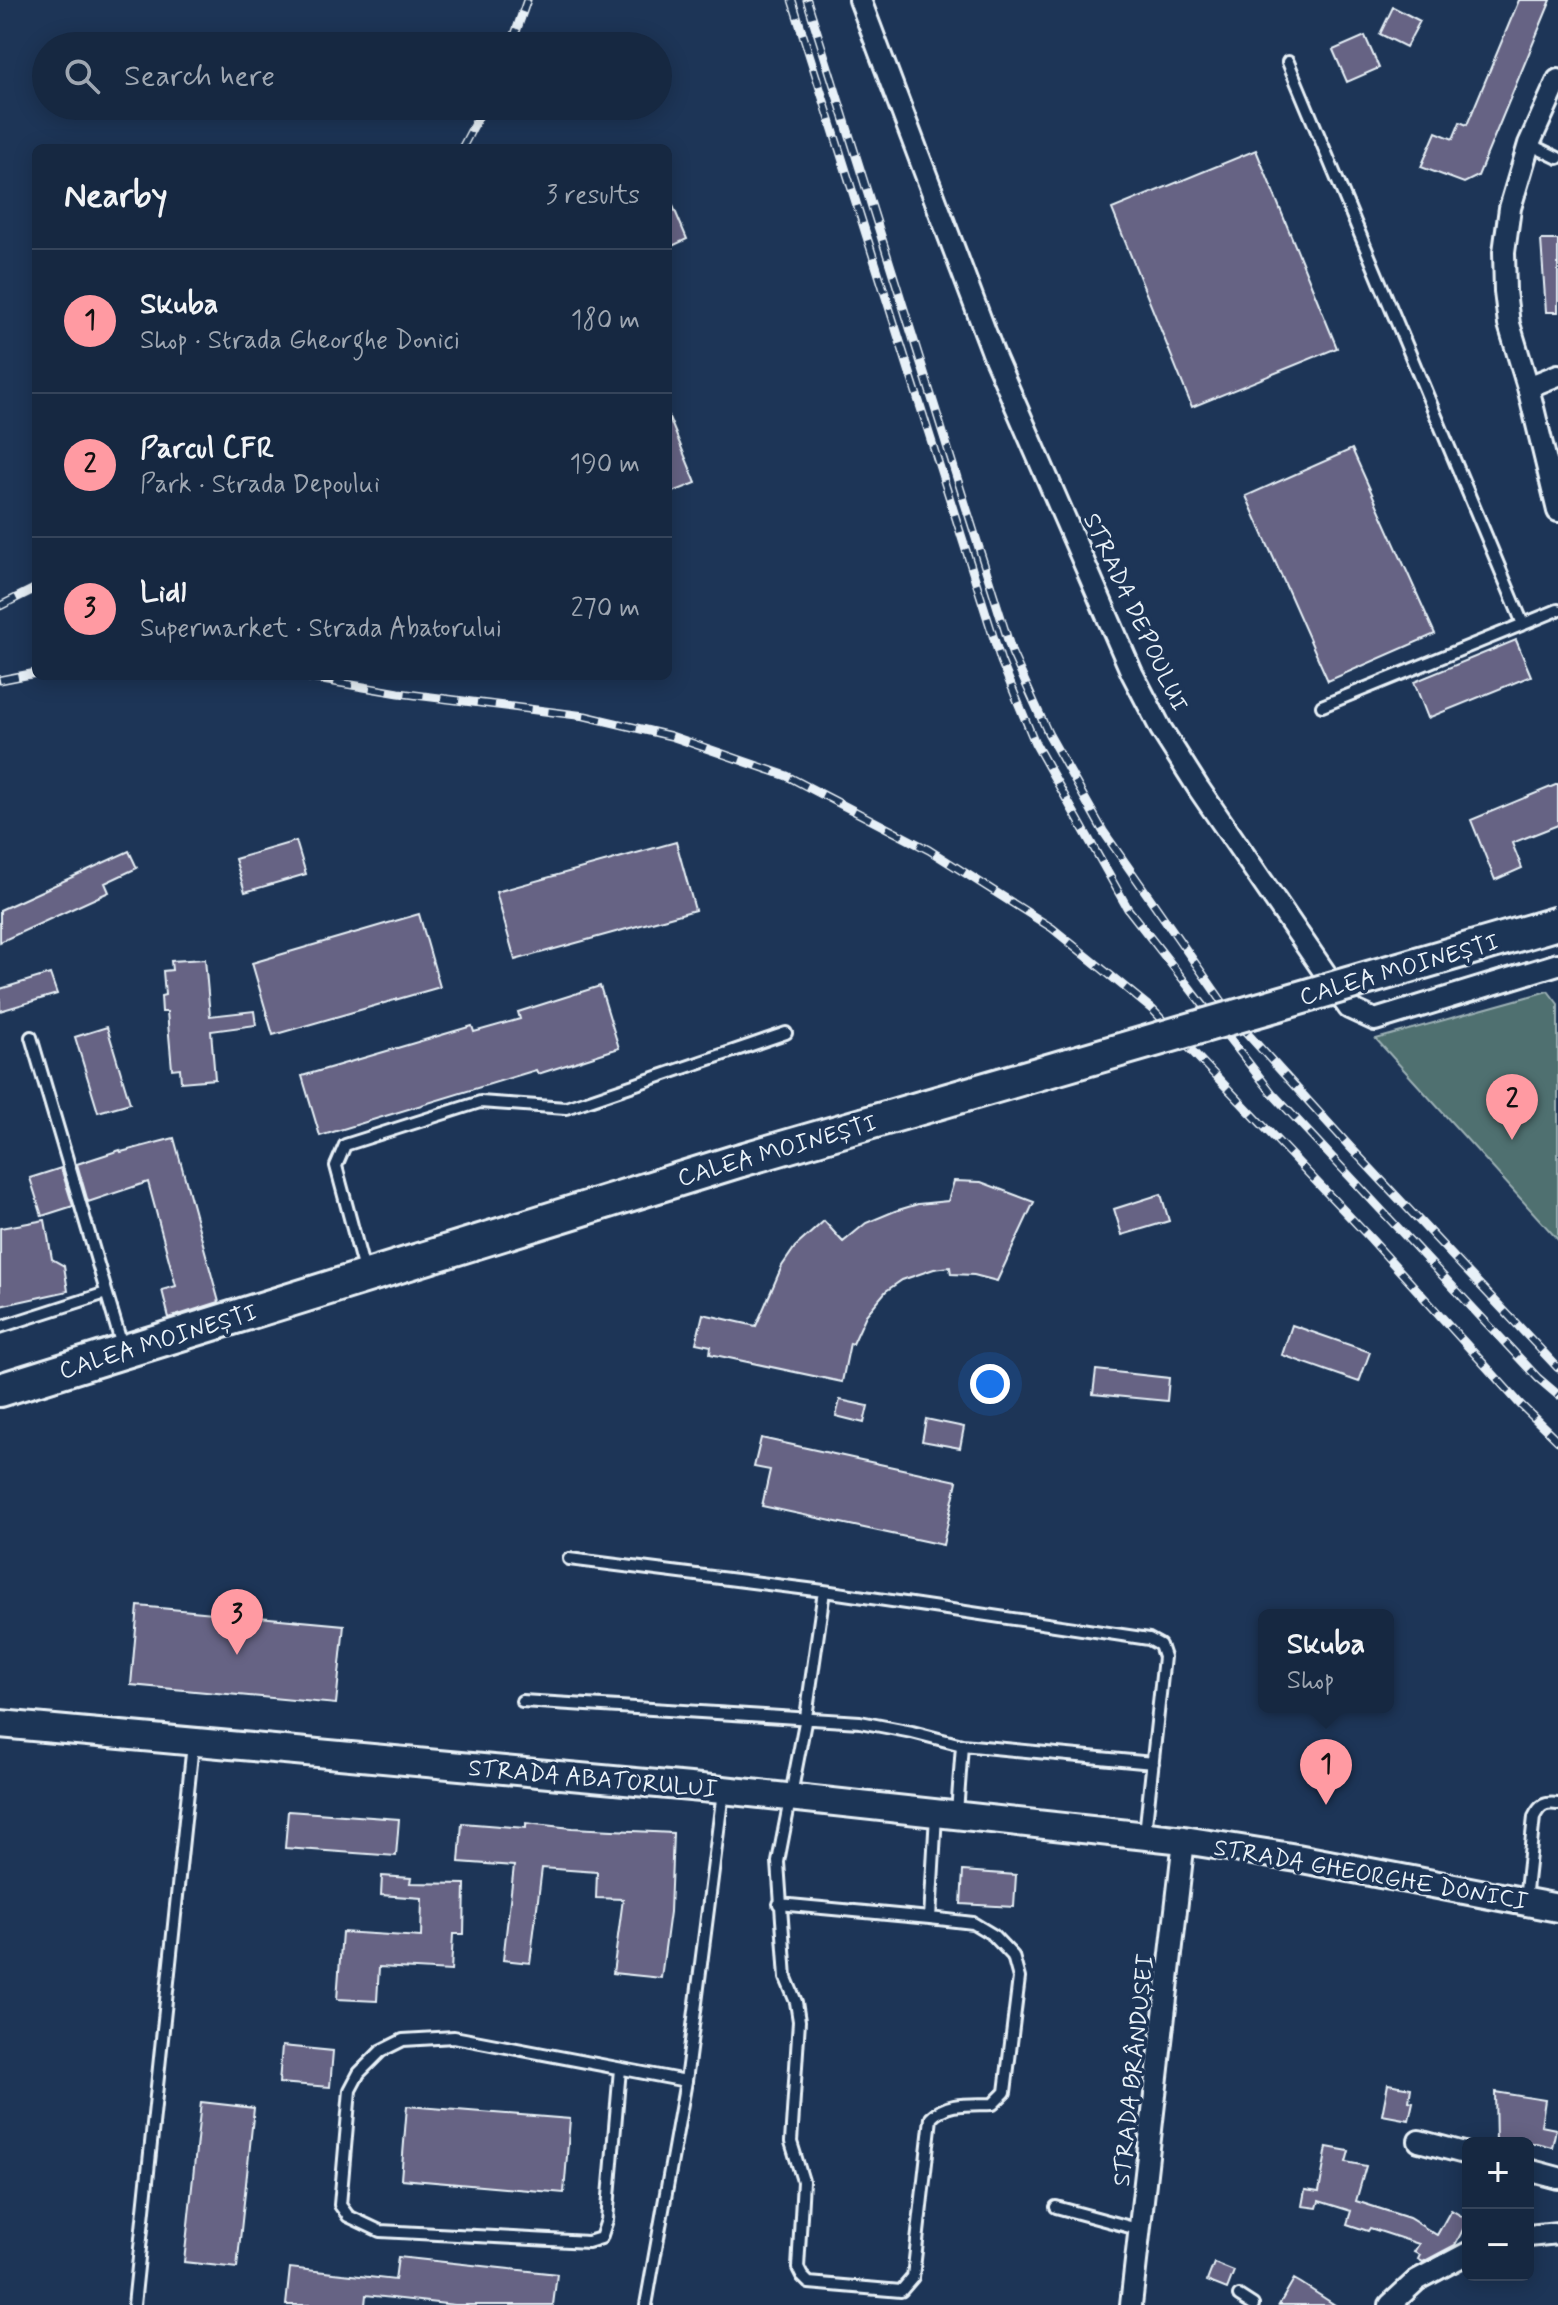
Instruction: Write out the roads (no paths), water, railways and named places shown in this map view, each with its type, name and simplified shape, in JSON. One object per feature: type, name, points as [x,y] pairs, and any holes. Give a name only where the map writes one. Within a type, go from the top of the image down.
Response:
[{"type":"main road","name":"CALEA MOINEȘTI","points":[[0,1390],[741,1160],[1558,923]]},
{"type":"street","name":"STRADA DEPOULUI","points":[[860,0],[995,358],[1132,673],[1161,729],[1199,789],[1349,1008],[1375,1020],[1558,964]]},
{"type":"street","points":[[1558,80],[1529,144],[1510,208],[1504,252],[1509,324],[1528,387],[1558,511]]},
{"type":"street","points":[[1528,387],[1558,375]]},
{"type":"street","name":"STRADA ABATORULUI","points":[[0,1724],[723,1790],[1184,1840]]},
{"type":"street","name":"STRADA GHEORGHE DONICI","points":[[1184,1840],[1297,1858],[1558,1908]]},
{"type":"street","name":"STRADA BRÂNDUȘEI","points":[[1131,2305],[1184,1840]]},
{"type":"street","points":[[1419,2141],[1462,2152]]},
{"type":"street","points":[[1534,2172],[1558,2178]]},
{"type":"street","points":[[1534,2235],[1558,2233]]},
{"type":"street","points":[[1390,2305],[1417,2280],[1462,2256]]},
{"type":"lane","points":[[1288,62],[1523,624]]},
{"type":"lane","points":[[1529,144],[1558,158]]},
{"type":"lane","points":[[1322,706],[1558,610]]},
{"type":"lane","points":[[366,1276],[336,1166],[345,1145],[480,1102],[566,1108],[786,1033]]},
{"type":"lane","points":[[31,1037],[123,1352]]},
{"type":"lane","points":[[0,1327],[106,1293]]},
{"type":"lane","points":[[569,1559],[824,1591],[1149,1639],[1160,1645],[1164,1657],[1144,1836]]},
{"type":"lane","points":[[779,1904],[973,1923],[993,1935],[1013,1956],[1019,1978],[1005,2092],[993,2104],[950,2105],[931,2118],[913,2277],[901,2291],[809,2283],[798,2268],[803,2181],[791,2142],[799,2021],[796,2002],[786,1978],[779,1904],[778,1862],[806,1717],[824,1591]]},
{"type":"lane","points":[[522,1701],[860,1722],[962,1745],[1153,1763]]},
{"type":"lane","points":[[134,2305],[193,1742]]},
{"type":"lane","points":[[930,1918],[946,1814],[962,1745]]},
{"type":"lane","points":[[646,2305],[686,2081],[723,1790]]},
{"type":"lane","points":[[1525,1902],[1534,1817],[1539,1808],[1548,1803],[1558,1804]]},
{"type":"lane","points":[[620,2069],[607,2220],[601,2238],[588,2242],[380,2231],[348,2216],[340,2205],[350,2090],[359,2073],[381,2051],[403,2040],[454,2037],[686,2081]]},
{"type":"lane","points":[[1056,2207],[1141,2230]]},
{"type":"lane","points":[[1239,2296],[1253,2305]]},
{"type":"railway","points":[[516,32],[527,0]]},
{"type":"railway","points":[[792,0],[1001,661],[1035,743],[1128,909],[1272,1093],[1538,1378],[1558,1395]]},
{"type":"railway","points":[[807,0],[1012,653],[1048,733],[1103,831],[1235,1020],[1558,1368]]},
{"type":"railway","points":[[464,144],[477,120]]},
{"type":"railway","points":[[0,606],[32,590]]},
{"type":"railway","points":[[0,680],[32,674]]},
{"type":"railway","points":[[323,680],[399,693],[585,716],[671,736],[787,776],[929,850],[1052,928],[1153,1010],[1558,1441]]},
{"type":"place","name":"Parcul CFR","points":[[1512,1140]]},
{"type":"place","name":"Lidl","points":[[237,1655]]},
{"type":"place","name":"Skuba","points":[[1326,1805]]}]
